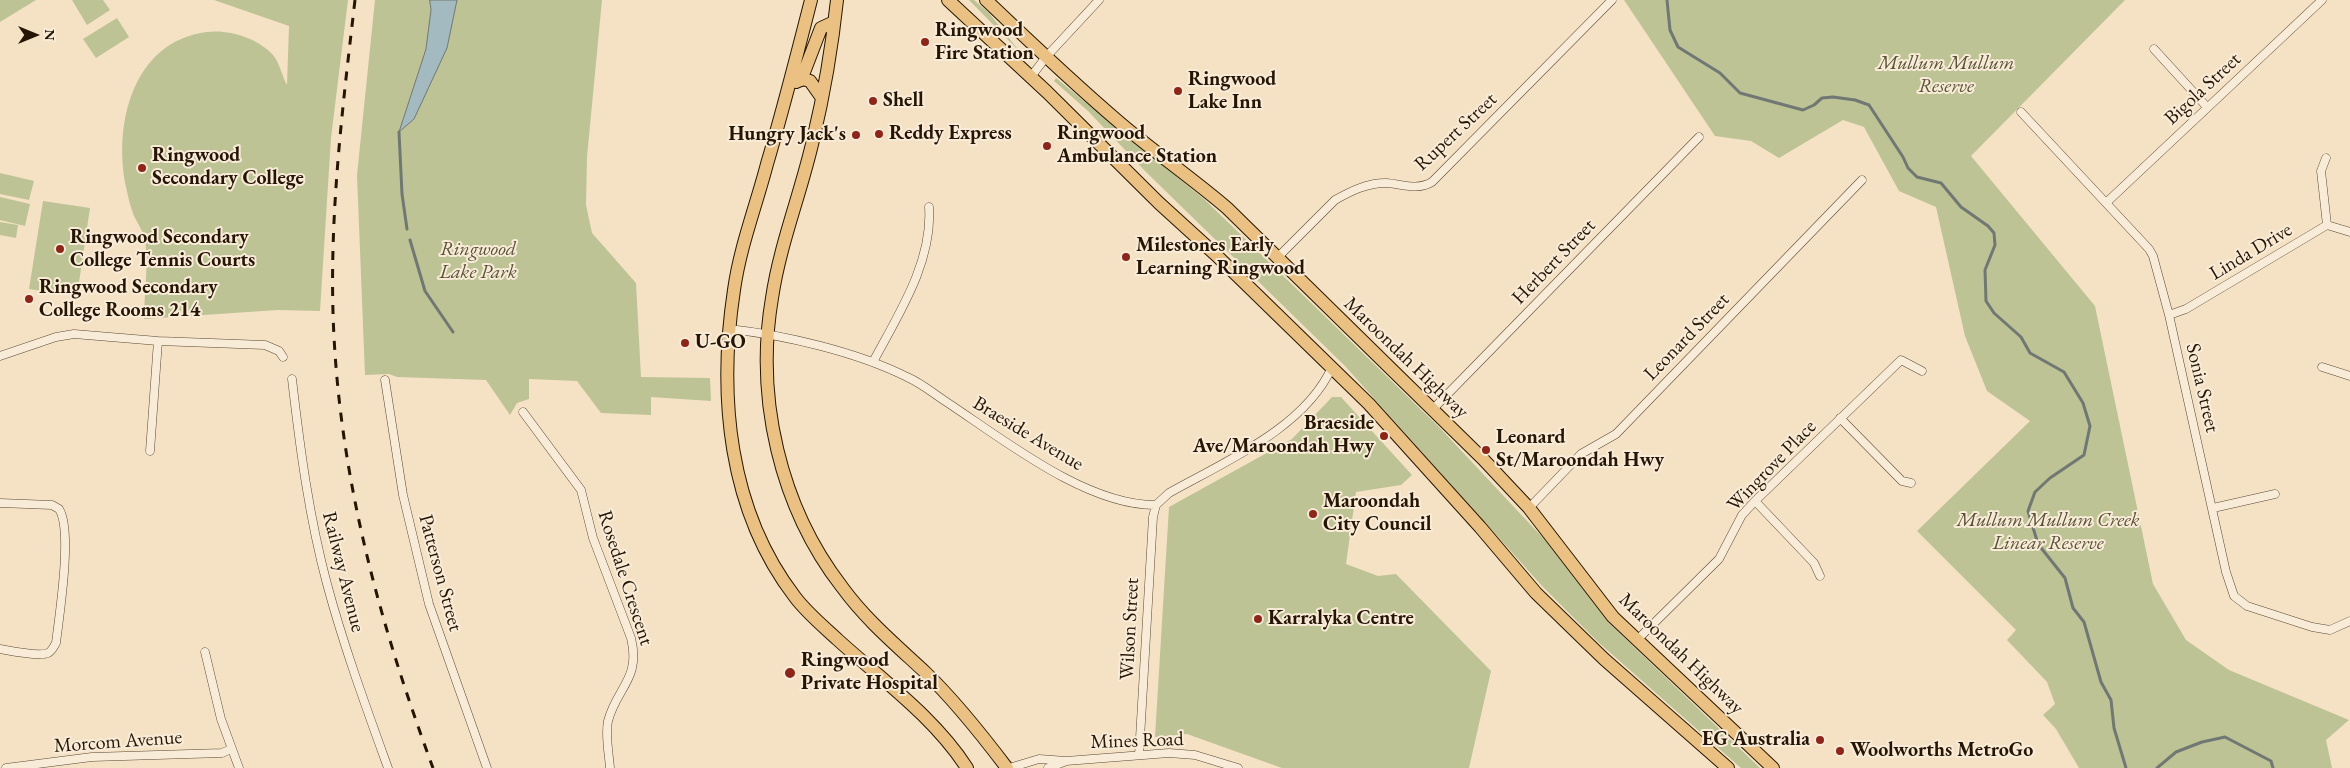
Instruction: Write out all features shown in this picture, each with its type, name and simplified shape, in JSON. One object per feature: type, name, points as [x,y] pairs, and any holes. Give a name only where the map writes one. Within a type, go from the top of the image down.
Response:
[{"type":"main road","points":[[810,0],[738,266],[729,329],[729,416],[738,480],[757,533],[774,568],[806,610],[929,721],[959,755],[967,768]]},
{"type":"main road","points":[[837,0],[822,98],[813,141],[780,257],[767,333],[766,372],[778,453],[797,510],[819,553],[842,587],[878,630],[957,706],[1008,768]]},
{"type":"main road","points":[[948,0],[1369,404],[1480,527],[1536,594],[1604,659],[1728,768]]},
{"type":"main road","name":"Maroondah Highway","points":[[986,0],[1046,58],[1121,123],[1185,172],[1227,208],[1529,508],[1592,591],[1637,640],[1772,768]]},
{"type":"main road","points":[[801,80],[821,28],[834,22]]},
{"type":"main road","points":[[787,87],[801,80],[808,80],[813,83],[822,98]]},
{"type":"street","points":[[1030,78],[1099,0]]},
{"type":"street","name":"Bigola Street","points":[[2107,202],[2322,0]]},
{"type":"street","name":"Rupert Street","points":[[1277,258],[1335,200],[1346,194],[1373,184],[1390,183],[1417,187],[1432,182],[1607,1]]},
{"type":"street","points":[[2154,49],[2207,107]]},
{"type":"street","name":"Sonia Street","points":[[2021,112],[2149,249],[2169,315],[2230,590],[2238,601],[2258,610],[2312,627],[2330,630],[2350,621]]},
{"type":"street","name":"Herbert Street","points":[[1432,410],[1699,137]]},
{"type":"street","points":[[2326,158],[2321,171],[2327,225],[2350,232]]},
{"type":"street","name":"Leonard Street","points":[[1529,508],[1580,454],[1616,434],[1862,180]]},
{"type":"street","points":[[873,362],[912,288],[929,232],[929,208]]},
{"type":"street","name":"Linda Drive","points":[[2169,315],[2186,309],[2327,225]]},
{"type":"street","name":"Braeside Avenue","points":[[729,329],[767,333],[873,362],[909,378],[1054,473],[1130,504],[1156,505]]},
{"type":"street","points":[[0,356],[56,337],[74,334],[158,341],[265,345],[279,351],[283,357]]},
{"type":"street","points":[[150,451],[158,341]]},
{"type":"street","name":"Wingrove Place","points":[[1637,640],[1719,560],[1742,515],[1755,501],[1901,360],[1922,372]]},
{"type":"street","points":[[1156,505],[1168,493],[1282,427],[1324,384],[1332,367]]},
{"type":"street","points":[[2322,367],[2350,376]]},
{"type":"street","name":"Railway Avenue","points":[[292,379],[303,468],[327,584],[347,652],[388,768]]},
{"type":"street","name":"Patterson Street","points":[[385,380],[402,495],[428,604],[487,768]]},
{"type":"street","name":"Rosedale Crescent","points":[[523,412],[581,490],[593,538],[635,653],[632,672],[608,722],[610,768]]},
{"type":"street","points":[[1840,418],[1902,481],[1910,483]]},
{"type":"street","points":[[2213,508],[2275,494]]},
{"type":"street","points":[[1755,501],[1814,563],[1820,576]]},
{"type":"street","points":[[0,503],[52,506],[59,509],[62,516],[64,559],[56,643],[48,653],[0,649]]},
{"type":"street","name":"Wilson Street","points":[[1139,755],[1152,526],[1156,505]]},
{"type":"street","points":[[205,652],[222,719],[238,768]]},
{"type":"street","name":"Morcom Avenue","points":[[6,768],[92,757],[222,753],[231,749]]},
{"type":"street","name":"Mines Road","points":[[1008,768],[1038,759],[1066,761],[1169,753],[1195,755],[1238,768]]},
{"type":"street","name":"Mines Road","points":[[1048,768],[1066,761]]},
{"type":"green space","points":[[0,0],[36,0],[0,22]]},
{"type":"green space","points":[[72,0],[103,0],[110,10],[87,25]]},
{"type":"green space","points":[[214,0],[348,0],[331,138],[320,311],[278,310],[144,319],[146,249],[144,237],[134,216],[126,187],[123,163],[123,137],[126,113],[134,89],[145,68],[161,51],[182,39],[215,31],[233,33],[251,39],[267,49],[275,58],[287,85],[289,26]]},
{"type":"green space","name":"Ringwood Lake Park","points":[[375,0],[602,0],[587,157],[586,205],[592,233],[636,283],[641,377],[710,378],[711,401],[651,397],[651,415],[601,413],[577,381],[529,379],[529,399],[517,403],[510,415],[486,380],[397,377],[389,374],[365,375],[357,175]]},
{"type":"green space","points":[[969,0],[974,0],[989,13],[1020,52]]},
{"type":"green space","name":"Mullum Mullum Creek Linear Reserve","points":[[1624,0],[2125,0],[1971,156],[2095,306],[2153,584],[2186,640],[2229,670],[2349,720],[2326,740],[2332,768],[2079,768],[2056,729],[2043,715],[2055,704],[2047,682],[2007,640],[2016,630],[1917,531],[2030,421],[1987,391],[1965,336],[1936,207],[1899,191],[1864,127],[1843,120],[1779,158],[1751,141],[1715,136]]},
{"type":"green space","points":[[117,18],[129,37],[96,58],[83,39]]},
{"type":"green space","points":[[1056,78],[1204,199],[1440,428],[1544,539],[1609,623],[1760,768],[1741,768],[1598,642],[1543,587],[1345,366],[1145,171],[1088,111],[1054,81]]},
{"type":"green space","points":[[0,173],[34,181],[29,200],[0,194]]},
{"type":"green space","points":[[0,197],[30,204],[25,226],[0,220]]},
{"type":"green space","name":"Ringwood Secondary College Tennis Courts","points":[[43,201],[90,208],[77,296],[29,289]]},
{"type":"green space","points":[[0,222],[18,225],[16,238],[0,235]]},
{"type":"green space","points":[[1332,397],[1341,397],[1412,475],[1401,485],[1356,492],[1346,564],[1378,576],[1396,574],[1491,671],[1469,768],[1282,768],[1187,734],[1155,737],[1169,507],[1292,439]]},
{"type":"water","points":[[430,0],[457,0],[447,48],[414,119],[399,132],[426,49],[431,10]]},
{"type":"waterway","points":[[1667,0],[1670,30],[1678,47],[1720,73],[1740,93],[1803,110],[1814,105],[1822,98],[1833,97],[1855,100],[1869,105],[1903,157],[1908,168],[1917,177],[1941,183],[1961,207],[1988,226],[1994,233],[1995,245],[1985,270],[1986,301],[1994,313],[2021,337],[2030,353],[2064,372],[2083,403],[2090,426],[2084,455],[2050,478],[2035,492],[2028,511],[2038,544],[2065,578],[2073,608],[2084,622],[2101,682],[2111,700],[2114,728],[2126,768]]},
{"type":"waterway","points":[[399,132],[402,194],[407,229]]},
{"type":"waterway","points":[[410,240],[425,291],[453,332]]},
{"type":"waterway","points":[[2157,768],[2176,752],[2202,742],[2225,737],[2271,761],[2273,768]]},
{"type":"railway","points":[[355,0],[337,168],[333,252],[334,337],[338,393],[355,502],[367,556],[397,662],[433,768]]},
{"type":"place","name":"Ringwood Fire Station","points":[[925,42]]},
{"type":"place","name":"Ringwood Lake Inn","points":[[1178,91]]},
{"type":"place","name":"Shell","points":[[873,101]]},
{"type":"place","name":"Reddy Express","points":[[879,134]]},
{"type":"place","name":"Hungry Jack's","points":[[856,135]]},
{"type":"place","name":"Ringwood Ambulance Station","points":[[1047,146]]},
{"type":"place","name":"Ringwood Secondary College","points":[[142,168]]},
{"type":"place","name":"Ringwood Secondary College Tennis Courts","points":[[60,249]]},
{"type":"place","name":"Milestones Early Learning Ringwood","points":[[1126,257]]},
{"type":"place","name":"Ringwood Secondary College Rooms 214","points":[[29,299]]},
{"type":"place","name":"U-GO","points":[[685,343]]},
{"type":"place","name":"Braeside Ave/Maroondah Hwy","points":[[1384,436]]},
{"type":"place","name":"Leonard St/Maroondah Hwy","points":[[1486,450]]},
{"type":"place","name":"Maroondah City Council","points":[[1313,514]]},
{"type":"place","name":"Karralyka Centre","points":[[1258,619]]},
{"type":"place","name":"Ringwood Private Hospital","points":[[790,673]]},
{"type":"place","name":"EG Australia","points":[[1820,740]]},
{"type":"place","name":"Woolworths MetroGo","points":[[1840,751]]},
{"type":"park label","name":"Mullum Mullum Reserve","points":[[1946,76]]}]
